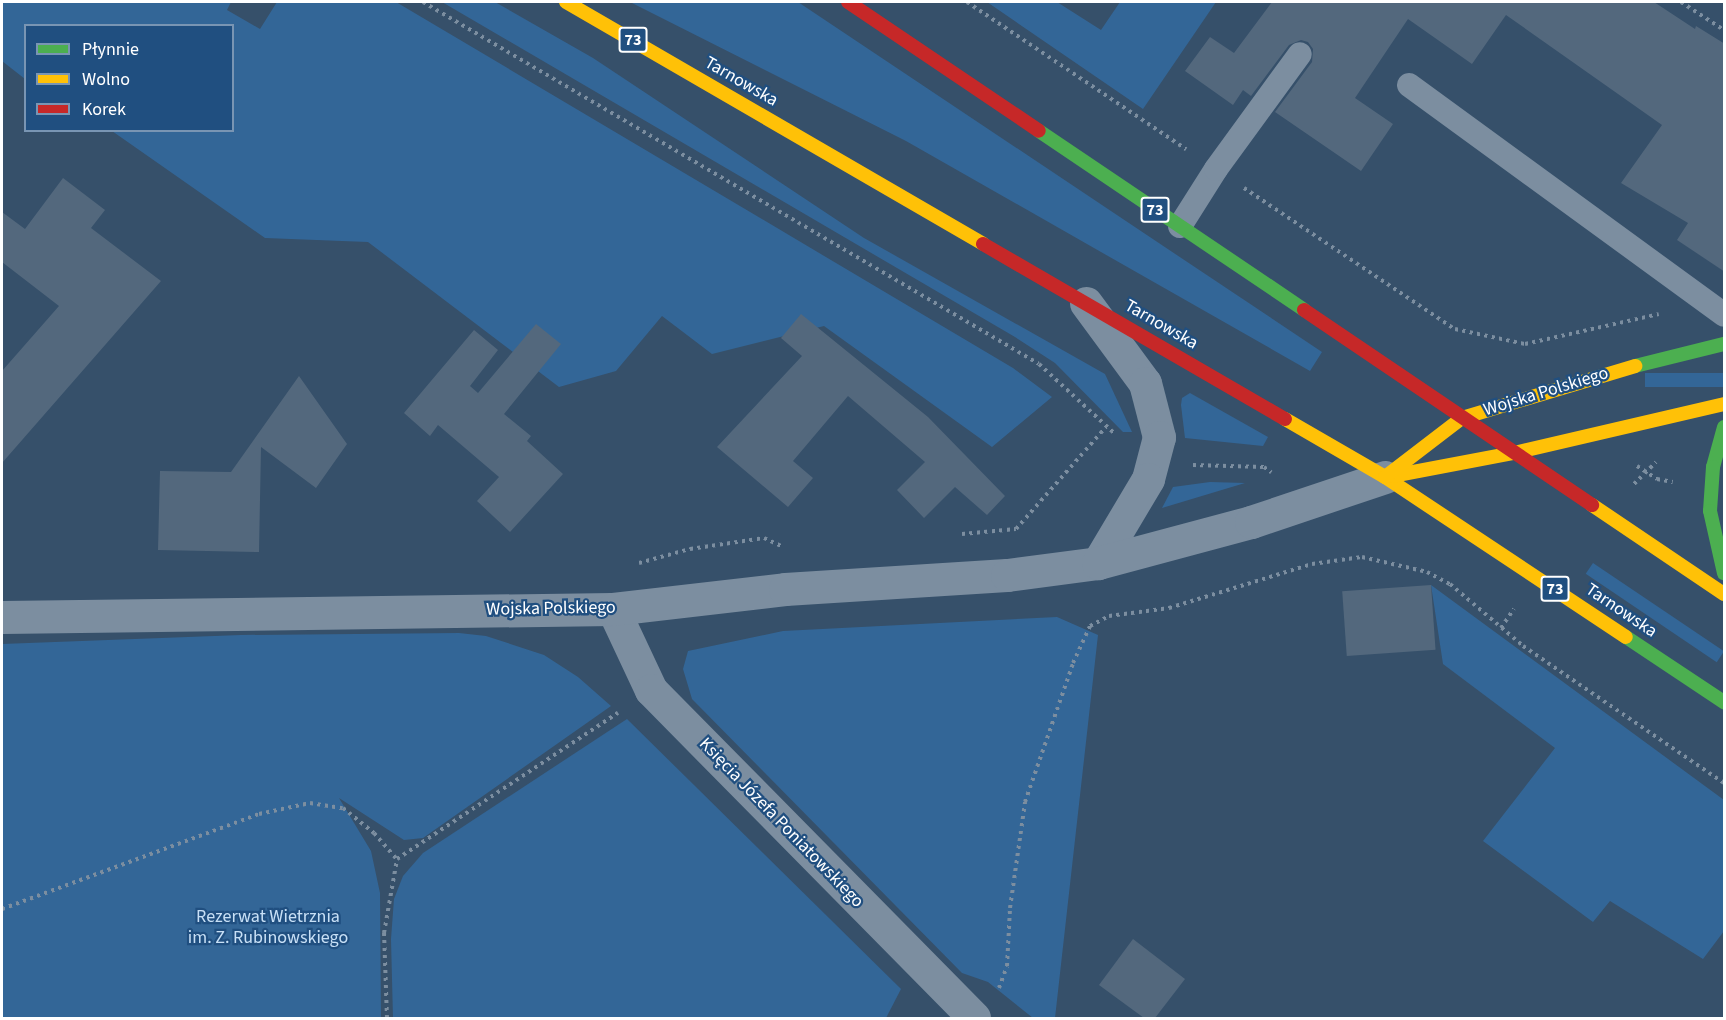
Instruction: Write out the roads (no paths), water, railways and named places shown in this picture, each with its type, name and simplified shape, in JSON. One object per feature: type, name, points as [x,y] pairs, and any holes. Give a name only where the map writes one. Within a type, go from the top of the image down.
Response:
[{"type":"main road","name":"Tarnowska","points":[[566,2],[1385,477],[1725,702]]},
{"type":"main road","name":"73","points":[[848,2],[1725,594]]},
{"type":"main road","name":"Wojska Polskiego","points":[[1385,477],[1462,418],[1605,373],[1725,344]]},
{"type":"main road","name":"Wojska Polskiego","points":[[1385,477],[1514,453],[1725,404]]},
{"type":"main road","points":[[1725,427],[1713,467],[1710,512],[1725,573]]},
{"type":"street","points":[[1086,303],[1145,383],[1159,436],[1148,479],[1098,563]]},
{"type":"street","name":"Wojska Polskiego","points":[[2,617],[613,609],[785,589],[1007,575],[1098,563],[1251,522],[1385,477]]},
{"type":"street","name":"Księcia Józefa Poniatowskiego","points":[[613,609],[651,690],[984,1009]]},
{"type":"lane","points":[[1180,226],[1216,169],[1300,54]]},
{"type":"lane","points":[[1408,85],[1717,309]]},
{"type":"park label","name":"Rezerwat Wietrznia im. Z. Rubinowskiego","points":[[268,928]]}]
